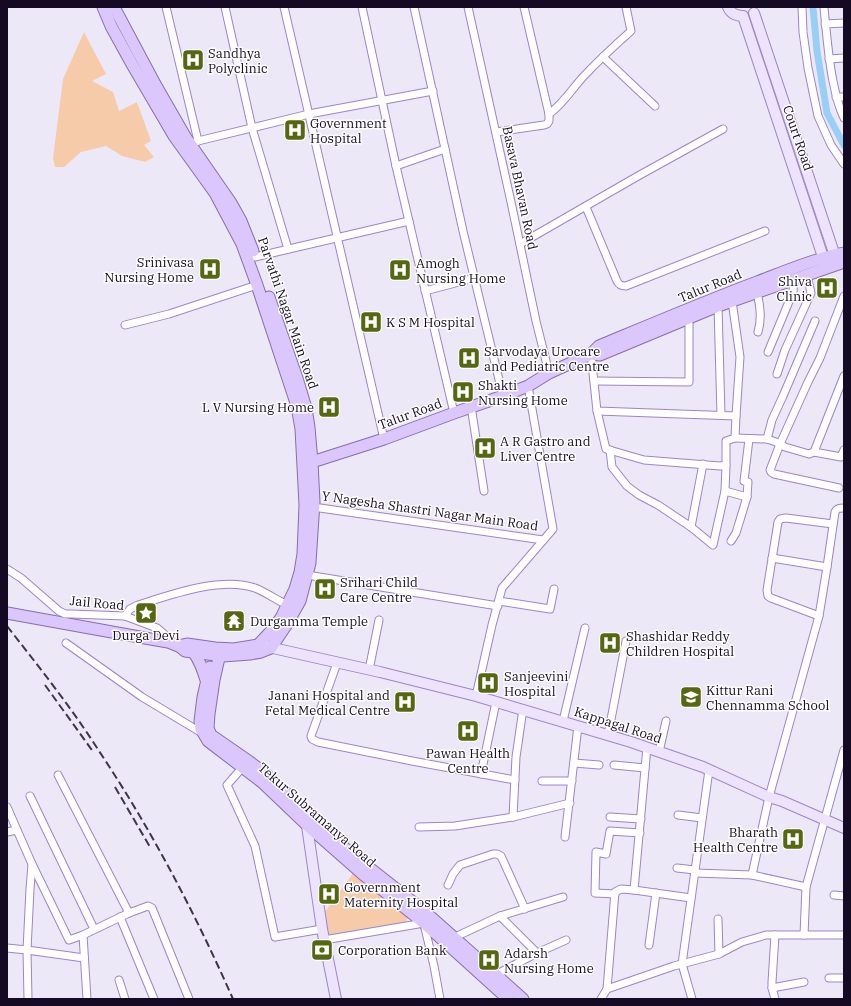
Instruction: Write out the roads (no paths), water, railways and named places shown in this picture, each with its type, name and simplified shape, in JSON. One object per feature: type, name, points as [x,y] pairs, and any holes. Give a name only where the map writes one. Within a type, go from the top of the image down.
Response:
[{"type":"main road","name":"Parvathi Nagar Main Road","points":[[103,7],[111,26],[133,66],[174,136],[189,144],[231,203],[241,221],[255,256],[306,408],[309,426],[307,463]]},
{"type":"main road","name":"Parvathi Nagar Main Road","points":[[114,7],[242,244],[297,406],[313,507],[310,563],[300,601],[271,648]]},
{"type":"main road","name":"Talur Road","points":[[591,354],[600,355],[718,306],[807,275],[835,260]]},
{"type":"main road","name":"Talur Road","points":[[307,463],[384,439],[471,406],[503,396],[528,386],[549,373],[591,354],[599,346],[725,294],[835,260]]},
{"type":"main road","points":[[7,613],[173,644],[187,644],[217,652],[258,645],[274,628],[295,589],[300,572],[303,554],[307,463]]},
{"type":"main road","points":[[173,644],[185,651],[194,653],[217,652],[250,654],[271,648]]},
{"type":"main road","points":[[203,734],[200,721],[203,697],[206,681],[217,652]]},
{"type":"main road","name":"Tekur Subramanya Road","points":[[217,652],[208,728],[214,738],[260,769],[348,851],[452,940],[508,999]]},
{"type":"main road","points":[[194,653],[202,666],[206,681]]},
{"type":"main road","name":"Tekur Subramanya Road","points":[[203,734],[211,744],[262,783],[365,876],[426,919]]},
{"type":"main road","points":[[452,940],[523,999]]},
{"type":"street","points":[[166,7],[189,144],[309,114],[433,91]]},
{"type":"street","points":[[225,7],[252,128],[288,249]]},
{"type":"street","points":[[284,7],[384,439]]},
{"type":"street","points":[[362,7],[396,166],[454,413]]},
{"type":"street","points":[[414,7],[474,278],[503,396]]},
{"type":"street","name":"Basava Bhavan Road","points":[[468,7],[536,321],[549,373]]},
{"type":"street","points":[[496,132],[547,124],[549,121],[549,114],[524,7]]},
{"type":"street","points":[[549,114],[557,108],[603,56],[631,31],[626,7]]},
{"type":"street","points":[[728,7],[733,14],[743,16]]},
{"type":"street","points":[[802,7],[803,32],[808,68],[818,116],[831,145],[844,164]]},
{"type":"street","points":[[824,7],[829,59],[838,105],[844,118]]},
{"type":"street","name":"Court Road","points":[[757,10],[835,260],[803,193],[743,16],[757,10]]},
{"type":"street","points":[[825,24],[844,23]]},
{"type":"street","points":[[603,56],[655,106]]},
{"type":"street","points":[[829,59],[844,58]]},
{"type":"street","points":[[836,97],[844,97]]},
{"type":"street","points":[[520,244],[723,128]]},
{"type":"street","points":[[396,166],[445,149]]},
{"type":"street","points":[[586,207],[617,281],[619,285],[622,286],[626,286],[765,231]]},
{"type":"street","points":[[255,256],[409,221]]},
{"type":"street","points":[[777,374],[785,350],[811,293],[807,275]]},
{"type":"street","points":[[425,291],[474,278]]},
{"type":"street","points":[[768,352],[793,292],[794,279]]},
{"type":"street","points":[[125,325],[169,314],[257,285]]},
{"type":"street","points":[[757,292],[760,310],[760,325],[758,332]]},
{"type":"street","points":[[839,488],[772,473],[770,470],[780,444],[820,358],[844,296]]},
{"type":"street","points":[[732,301],[740,357],[735,438]]},
{"type":"street","points":[[718,306],[721,415]]},
{"type":"street","points":[[594,381],[689,382],[689,318]]},
{"type":"street","points":[[767,439],[772,420],[815,321]]},
{"type":"street","points":[[591,354],[597,411],[606,449],[644,460],[726,465]]},
{"type":"street","points":[[814,452],[844,376]]},
{"type":"street","points":[[476,696],[502,588],[553,529],[528,386]]},
{"type":"street","points":[[471,406],[484,491]]},
{"type":"street","points":[[597,411],[736,416]]},
{"type":"street","points":[[610,450],[612,467],[627,486],[639,496],[658,505],[691,527],[713,545],[725,491],[726,441],[735,438],[767,439],[784,447],[809,454],[814,452],[843,455]]},
{"type":"street","points":[[731,541],[736,533],[747,497],[748,482],[744,481],[749,439]]},
{"type":"street","points":[[691,527],[703,464]]},
{"type":"street","points":[[725,491],[747,497]]},
{"type":"street","name":"Y Nagesha Shastri Nagar Main Road","points":[[313,507],[543,540]]},
{"type":"street","points":[[752,875],[769,797],[819,616],[836,510],[844,508]]},
{"type":"street","points":[[819,616],[771,598],[768,596],[767,590],[778,522],[780,519],[786,518],[833,524]]},
{"type":"street","points":[[772,558],[827,567]]},
{"type":"street","name":"Jail Road","points":[[7,569],[21,578],[59,611],[65,614],[125,616],[157,628],[173,644]]},
{"type":"street","points":[[307,575],[550,609],[554,589]]},
{"type":"street","points":[[125,616],[130,609],[138,605],[194,589],[215,585],[232,584],[255,588],[287,605]]},
{"type":"street","points":[[369,670],[379,620]]},
{"type":"street","points":[[563,721],[585,628]]},
{"type":"street","points":[[608,735],[626,641]]},
{"type":"street","points":[[66,643],[142,697],[203,734]]},
{"type":"street","name":"Kappagal Road","points":[[258,645],[476,696],[647,747],[709,770],[844,828]]},
{"type":"street","points":[[337,663],[311,736],[312,739],[318,742],[347,748],[515,780]]},
{"type":"street","points":[[481,774],[496,702]]},
{"type":"street","points":[[513,817],[516,756],[523,709]]},
{"type":"street","points":[[659,752],[666,721]]},
{"type":"street","points":[[565,837],[578,726]]},
{"type":"street","points":[[634,890],[647,747]]},
{"type":"street","points":[[804,935],[806,887],[844,750]]},
{"type":"street","points":[[574,763],[598,765]]},
{"type":"street","points":[[614,766],[645,768]]},
{"type":"street","points":[[242,768],[228,785],[255,846],[275,937],[322,929]]},
{"type":"street","points":[[692,999],[682,964],[709,770]]},
{"type":"street","points":[[58,775],[129,913]]},
{"type":"street","points":[[542,781],[572,781]]},
{"type":"street","points":[[30,796],[94,929]]},
{"type":"street","points":[[419,826],[455,826],[513,817],[570,802]]},
{"type":"street","points":[[7,807],[32,864],[70,940],[83,936],[94,929],[120,917],[148,906],[152,908],[189,999]]},
{"type":"street","points":[[305,811],[322,929],[336,999]]},
{"type":"street","points":[[678,815],[702,818]]},
{"type":"street","points":[[610,817],[641,819]]},
{"type":"street","points":[[7,832],[17,830]]},
{"type":"street","points":[[615,894],[595,894],[596,852],[606,854],[610,831],[640,833]]},
{"type":"street","points":[[448,885],[453,874],[460,865],[497,854],[501,856],[525,909]]},
{"type":"street","points":[[28,999],[27,950],[32,864]]},
{"type":"street","points":[[677,868],[695,871],[752,875],[806,887]]},
{"type":"street","points":[[601,999],[607,989],[615,892],[621,889],[634,890],[691,898]]},
{"type":"street","points":[[649,945],[656,893]]},
{"type":"street","points":[[834,895],[844,896]]},
{"type":"street","points":[[452,940],[500,916],[563,897]]},
{"type":"street","points":[[500,916],[537,953]]},
{"type":"street","points":[[120,917],[154,999]]},
{"type":"street","points":[[324,940],[426,919],[440,999]]},
{"type":"street","points":[[718,919],[719,954]]},
{"type":"street","points":[[607,989],[682,964],[719,954],[742,942],[766,935],[844,935]]},
{"type":"street","points":[[775,935],[772,988],[775,999]]},
{"type":"street","points":[[83,936],[87,999]]},
{"type":"street","points":[[495,975],[566,940]]},
{"type":"street","points":[[7,948],[84,958]]},
{"type":"street","points":[[829,978],[844,978]]},
{"type":"street","points":[[119,980],[125,999]]},
{"type":"street","points":[[772,988],[804,982]]},
{"type":"waterway","points":[[813,7],[817,51],[827,113],[844,145]]},
{"type":"railway","points":[[7,626],[77,719],[137,811],[188,903],[233,999]]},
{"type":"railway","points":[[45,685],[94,753]]},
{"type":"railway","points":[[115,787],[150,847]]},
{"type":"place","name":"Sandhya Polyclinic","points":[[193,60]]},
{"type":"place","name":"Government Hospital","points":[[295,130]]},
{"type":"place","name":"Srinivasa Nursing Home","points":[[210,269]]},
{"type":"place","name":"Amogh Nursing Home","points":[[400,270]]},
{"type":"place","name":"Shiva Clinic","points":[[827,288]]},
{"type":"place","name":"K S M Hospital","points":[[371,322]]},
{"type":"place","name":"Sarvodaya Urocare and Pediatric Centre","points":[[469,358]]},
{"type":"place","name":"Shakti Nursing Home","points":[[463,392]]},
{"type":"place","name":"L V Nursing Home","points":[[329,407]]},
{"type":"place","name":"A R Gastro and Liver Centre","points":[[485,448]]},
{"type":"place","name":"Srihari Child Care Centre","points":[[325,589]]},
{"type":"place","name":"Durga Devi","points":[[146,613]]},
{"type":"place","name":"Durgamma Temple","points":[[234,621]]},
{"type":"place","name":"Shashidar Reddy Children Hospital","points":[[610,643]]},
{"type":"place","name":"Sanjeevini Hospital","points":[[488,683]]},
{"type":"place","name":"Kittur Rani Chennamma School","points":[[691,697]]},
{"type":"place","name":"Janani Hospital and Fetal Medical Centre","points":[[405,702]]},
{"type":"place","name":"Pawan Health Centre","points":[[468,731]]},
{"type":"place","name":"Bharath Health Centre","points":[[793,839]]},
{"type":"place","name":"Government Maternity Hospital","points":[[329,894]]},
{"type":"place","name":"Corporation Bank","points":[[322,950]]},
{"type":"place","name":"Adarsh Nursing Home","points":[[489,960]]}]
